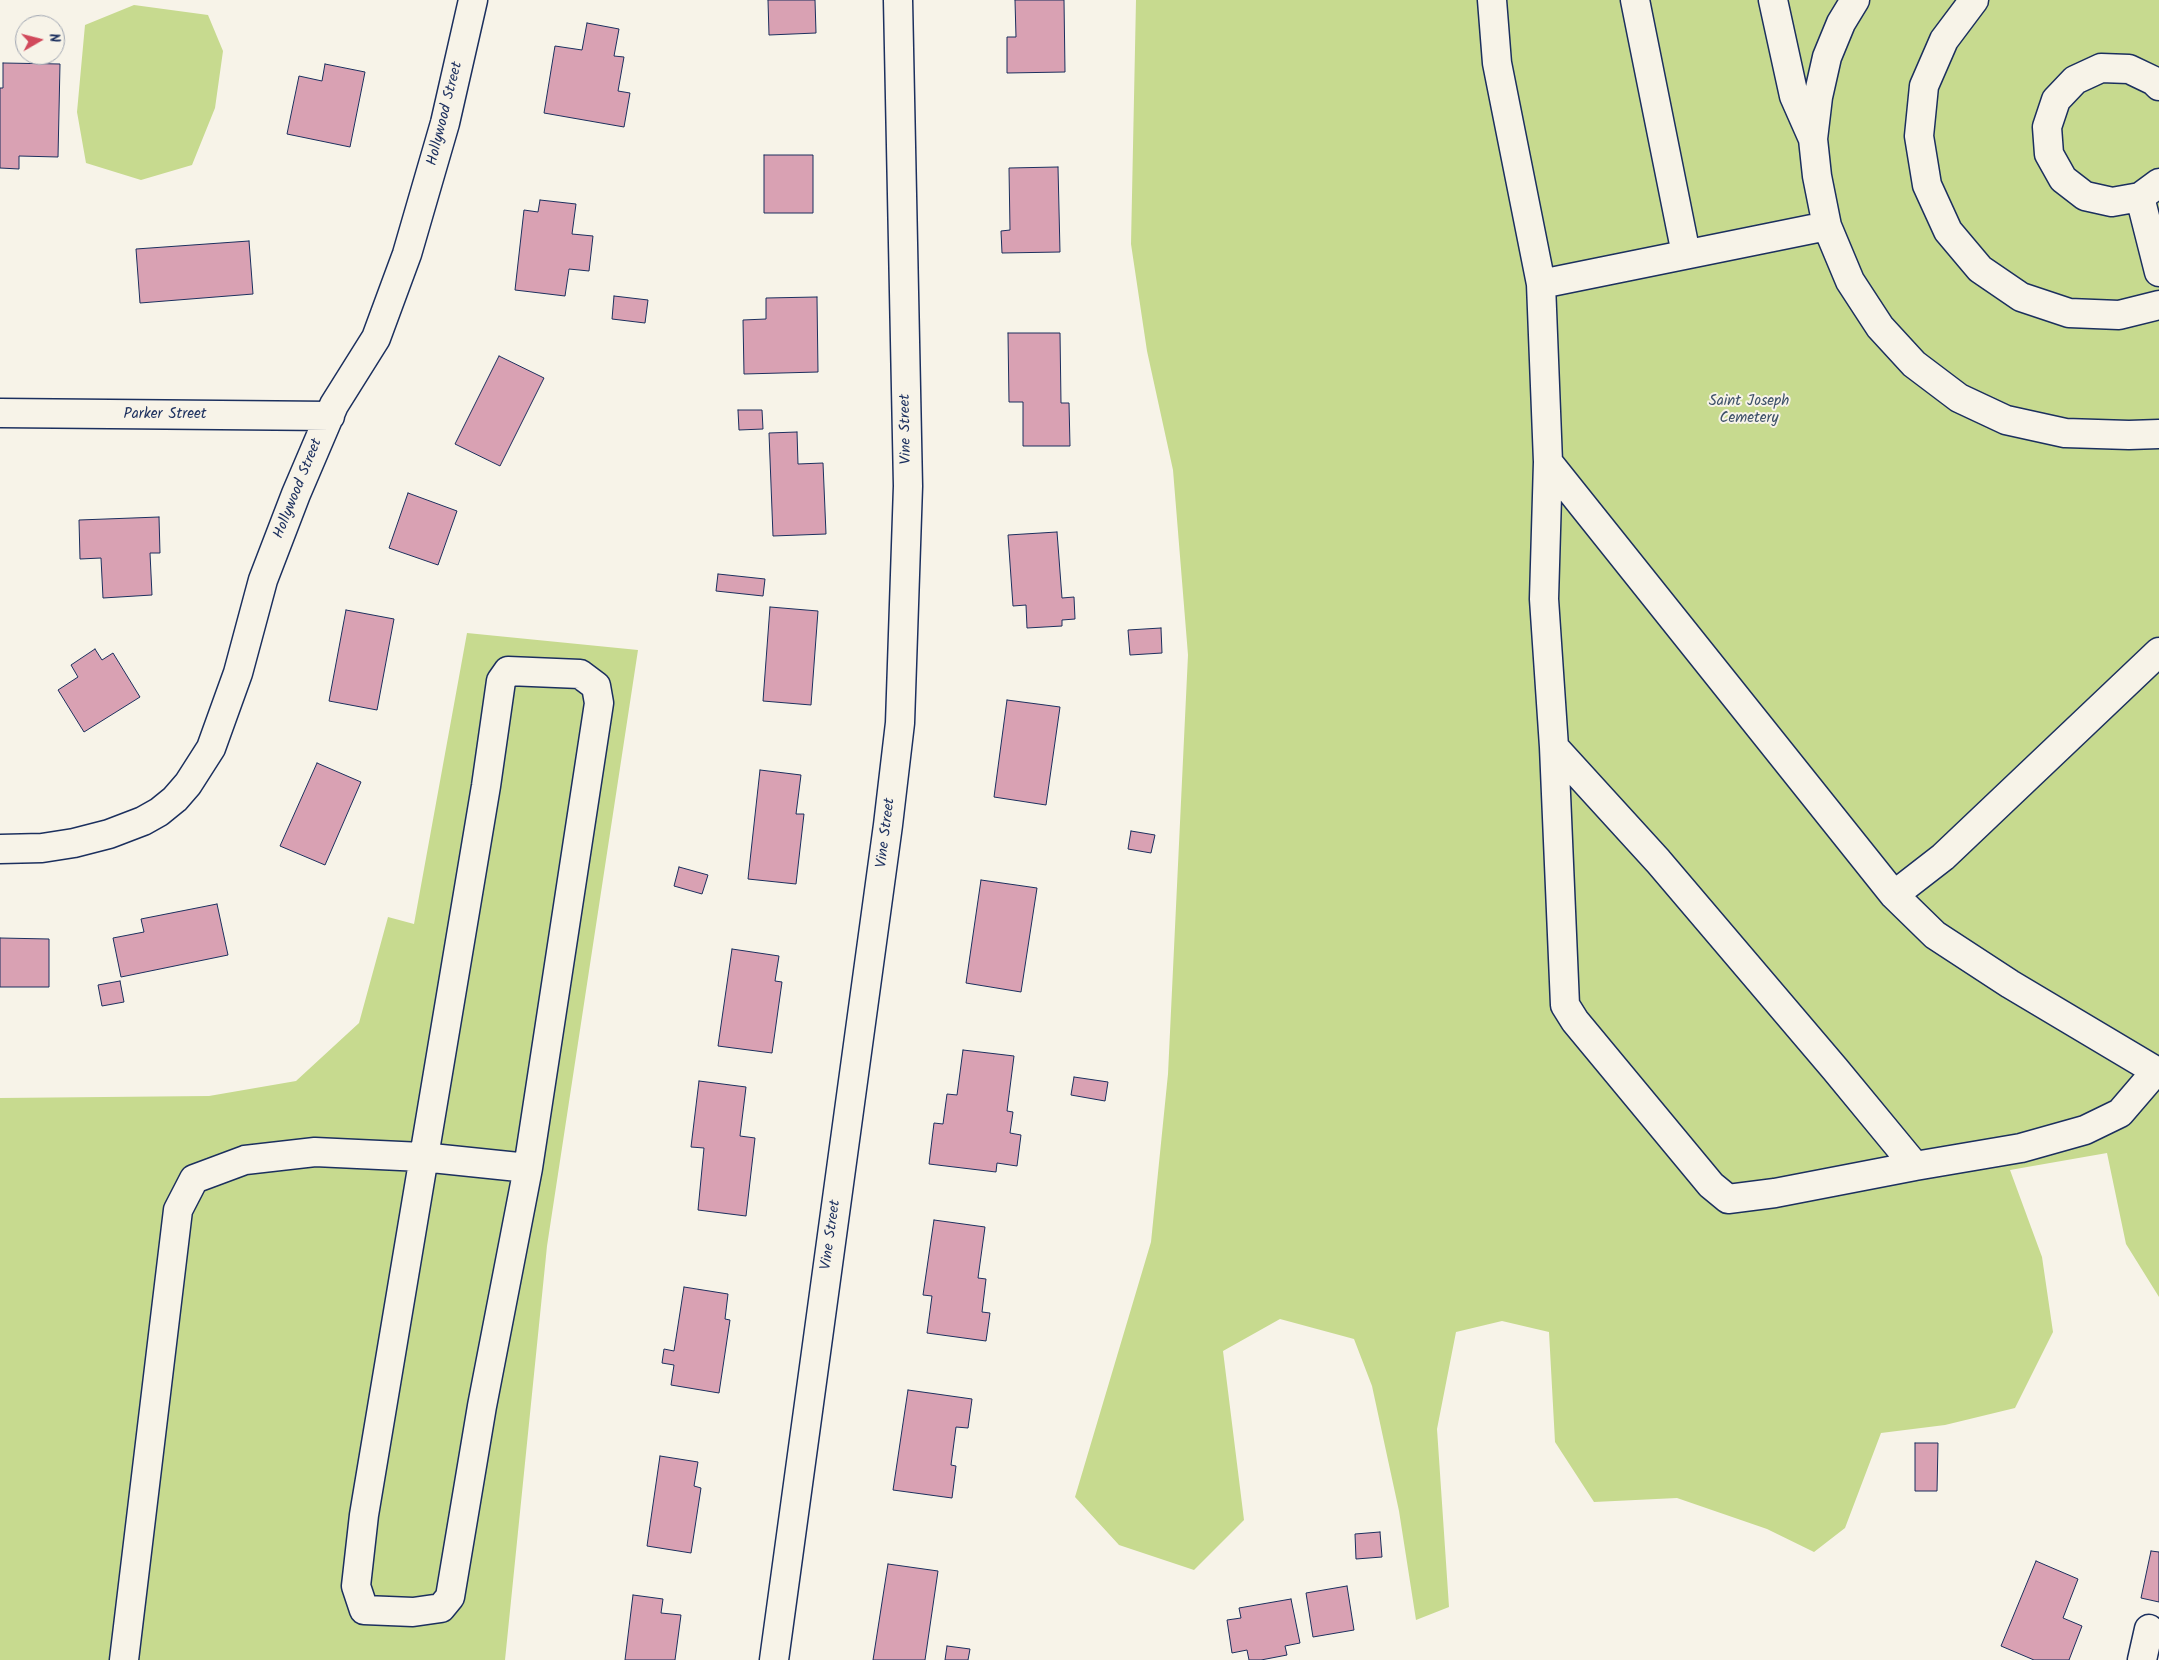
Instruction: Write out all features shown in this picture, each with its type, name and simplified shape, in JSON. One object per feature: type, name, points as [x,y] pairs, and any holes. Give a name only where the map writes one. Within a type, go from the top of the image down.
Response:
[{"type":"street","name":"Hollywood Street","points":[[0,849],[56,846],[91,839],[126,828],[159,812],[174,799],[188,784],[211,748],[238,673],[263,580],[334,405],[376,338],[408,254],[445,123],[473,0]]},
{"type":"street","name":"Vine Street","points":[[774,1660],[887,835],[900,723],[908,486],[898,0]]},
{"type":"street","points":[[1492,0],[1497,63],[1541,284],[1548,462],[1544,599],[1554,747],[1565,1005],[1575,1021],[1711,1185],[1728,1199],[1775,1193],[2021,1148],[2084,1130],[2120,1113],[2157,1070],[2010,984],[1935,935],[1894,894],[1548,462]]},
{"type":"street","points":[[1635,0],[1686,254]]},
{"type":"street","points":[[1773,0],[1794,96],[1813,139]]},
{"type":"street","points":[[1854,0],[1841,23],[1827,57],[1818,97],[1813,139],[1817,176],[1827,226],[1850,281],[1880,327],[1914,364],[1959,398],[2006,420],[2065,433],[2159,434]]},
{"type":"street","points":[[1974,0],[1944,40],[1924,86],[1919,136],[1927,185],[1948,231],[1980,269],[2021,297],[2069,313],[2119,315],[2159,305]]},
{"type":"street","points":[[2159,86],[2154,81],[2129,69],[2101,68],[2075,80],[2056,100],[2047,127],[2049,154],[2063,179],[2085,196],[2112,202],[2150,190],[2159,272]]},
{"type":"street","points":[[1541,284],[1827,226]]},
{"type":"street","name":"Parker Street","points":[[0,413],[330,416]]},
{"type":"street","points":[[1894,894],[1943,857],[2159,652]]},
{"type":"street","points":[[508,671],[580,674],[596,686],[599,702],[528,1168],[482,1406],[450,1597],[441,1608],[413,1612],[364,1610],[356,1586],[364,1515],[422,1157],[486,786],[501,681],[508,671]]},
{"type":"street","points":[[1554,747],[1670,876],[1915,1166]]},
{"type":"street","points":[[124,1660],[178,1210],[194,1179],[245,1160],[315,1152],[422,1157],[528,1168]]},
{"type":"street","points":[[2142,1660],[2149,1629]]},
{"type":"green space","name":"Saint Joseph Cemetery","points":[[1136,0],[2159,0],[2159,1297],[2126,1244],[2107,1153],[2010,1170],[2042,1257],[2053,1332],[2015,1408],[1945,1425],[1881,1433],[1845,1528],[1814,1552],[1767,1529],[1677,1498],[1594,1502],[1555,1442],[1549,1332],[1502,1321],[1456,1332],[1437,1429],[1449,1607],[1416,1620],[1399,1511],[1372,1386],[1354,1339],[1280,1319],[1223,1351],[1244,1520],[1194,1570],[1119,1545],[1075,1497],[1151,1242],[1168,1074],[1188,655],[1173,470],[1147,351],[1131,244]]},
{"type":"green space","points":[[134,5],[208,15],[223,51],[215,108],[192,165],[141,180],[86,163],[77,112],[85,25]]},
{"type":"green space","points":[[467,633],[638,650],[547,1246],[505,1660],[0,1660],[0,1098],[209,1096],[296,1081],[359,1023],[388,917],[414,924]]},
{"type":"building","points":[[768,0],[815,0],[816,33],[769,35]]},
{"type":"building","points":[[1015,0],[1064,0],[1065,72],[1007,73],[1007,37],[1016,37]]},
{"type":"building","points":[[587,23],[619,29],[614,56],[624,57],[618,91],[630,93],[624,127],[544,113],[555,46],[582,50]]},
{"type":"building","points":[[3,63],[15,63],[15,65],[60,65],[58,157],[19,156],[19,169],[0,168],[0,88],[3,88]]},
{"type":"building","points":[[325,64],[365,72],[350,147],[287,134],[299,76],[322,81]]},
{"type":"building","points":[[764,155],[813,155],[813,213],[764,213]]},
{"type":"building","points":[[1058,167],[1060,252],[1002,253],[1001,231],[1010,230],[1009,168]]},
{"type":"building","points":[[540,200],[576,204],[572,234],[593,236],[589,271],[569,269],[565,296],[515,290],[524,210],[538,212]]},
{"type":"building","points":[[249,241],[253,294],[140,303],[136,249]]},
{"type":"building","points":[[614,296],[648,300],[645,323],[612,319]]},
{"type":"building","points":[[817,297],[818,372],[744,374],[743,320],[766,319],[766,298]]},
{"type":"building","points":[[1008,333],[1060,333],[1061,403],[1069,403],[1070,446],[1023,446],[1023,402],[1009,402]]},
{"type":"building","points":[[499,356],[544,378],[500,466],[455,444]]},
{"type":"building","points":[[738,410],[762,410],[763,429],[739,430]]},
{"type":"building","points":[[797,432],[798,464],[823,463],[826,534],[773,536],[769,433]]},
{"type":"building","points":[[408,493],[457,511],[438,565],[389,548]]},
{"type":"building","points":[[159,517],[160,553],[150,553],[152,595],[103,598],[101,558],[80,559],[79,520]]},
{"type":"building","points":[[1057,532],[1062,598],[1074,597],[1075,619],[1062,620],[1062,626],[1027,628],[1026,605],[1013,606],[1008,535]]},
{"type":"building","points":[[718,574],[765,579],[763,596],[716,591]]},
{"type":"building","points":[[770,607],[818,611],[811,705],[763,701]]},
{"type":"building","points":[[346,610],[394,619],[377,710],[329,701]]},
{"type":"building","points":[[1161,628],[1162,653],[1130,655],[1128,630]]},
{"type":"building","points":[[95,649],[102,660],[113,653],[140,697],[84,732],[58,690],[78,677],[71,665]]},
{"type":"building","points":[[1007,700],[1060,707],[1046,805],[994,797]]},
{"type":"building","points":[[317,763],[361,782],[325,865],[280,846]]},
{"type":"building","points":[[760,770],[801,775],[796,814],[804,814],[796,884],[748,879]]},
{"type":"building","points":[[1131,831],[1155,835],[1151,853],[1128,849]]},
{"type":"building","points":[[679,867],[708,875],[702,894],[674,886]]},
{"type":"building","points":[[981,880],[1037,888],[1021,992],[966,983]]},
{"type":"building","points":[[217,904],[228,955],[121,977],[113,938],[144,932],[141,919]]},
{"type":"building","points":[[0,938],[49,939],[49,987],[0,987]]},
{"type":"building","points":[[732,949],[779,956],[775,981],[782,982],[772,1053],[718,1046]]},
{"type":"building","points":[[120,981],[124,1002],[102,1006],[98,985]]},
{"type":"building","points":[[963,1050],[1014,1056],[1007,1111],[1013,1112],[1010,1133],[1021,1135],[1017,1166],[997,1163],[996,1172],[929,1164],[934,1123],[943,1124],[947,1094],[957,1095]]},
{"type":"building","points":[[1074,1077],[1108,1082],[1105,1101],[1071,1095]]},
{"type":"building","points":[[699,1081],[746,1087],[740,1136],[755,1138],[746,1216],[698,1210],[704,1148],[691,1147]]},
{"type":"building","points":[[934,1220],[985,1227],[978,1278],[986,1279],[982,1312],[990,1313],[986,1341],[927,1333],[932,1296],[923,1295]]},
{"type":"building","points":[[684,1287],[728,1294],[725,1319],[730,1320],[719,1393],[671,1385],[674,1365],[662,1363],[664,1349],[674,1351]]},
{"type":"building","points":[[908,1390],[972,1399],[968,1428],[956,1427],[951,1465],[956,1466],[952,1498],[893,1490]]},
{"type":"building","points":[[1915,1443],[1938,1443],[1937,1491],[1915,1491]]},
{"type":"building","points":[[660,1456],[698,1462],[694,1486],[701,1488],[691,1553],[647,1546]]},
{"type":"building","points":[[1380,1532],[1382,1557],[1356,1559],[1355,1534]]},
{"type":"building","points":[[2151,1551],[2159,1552],[2159,1602],[2141,1598]]},
{"type":"building","points":[[2036,1561],[2078,1579],[2063,1618],[2082,1626],[2069,1660],[2034,1660],[2001,1646]]},
{"type":"building","points":[[888,1564],[938,1571],[925,1660],[873,1660]]},
{"type":"building","points":[[1347,1586],[1354,1630],[1313,1637],[1306,1593]]},
{"type":"building","points":[[633,1595],[663,1599],[661,1613],[681,1615],[675,1660],[625,1660]]},
{"type":"building","points":[[1291,1599],[1300,1643],[1285,1646],[1287,1655],[1261,1660],[1249,1660],[1247,1650],[1232,1653],[1227,1620],[1241,1618],[1239,1608]]},
{"type":"building","points":[[947,1646],[970,1649],[968,1660],[945,1660]]}]
